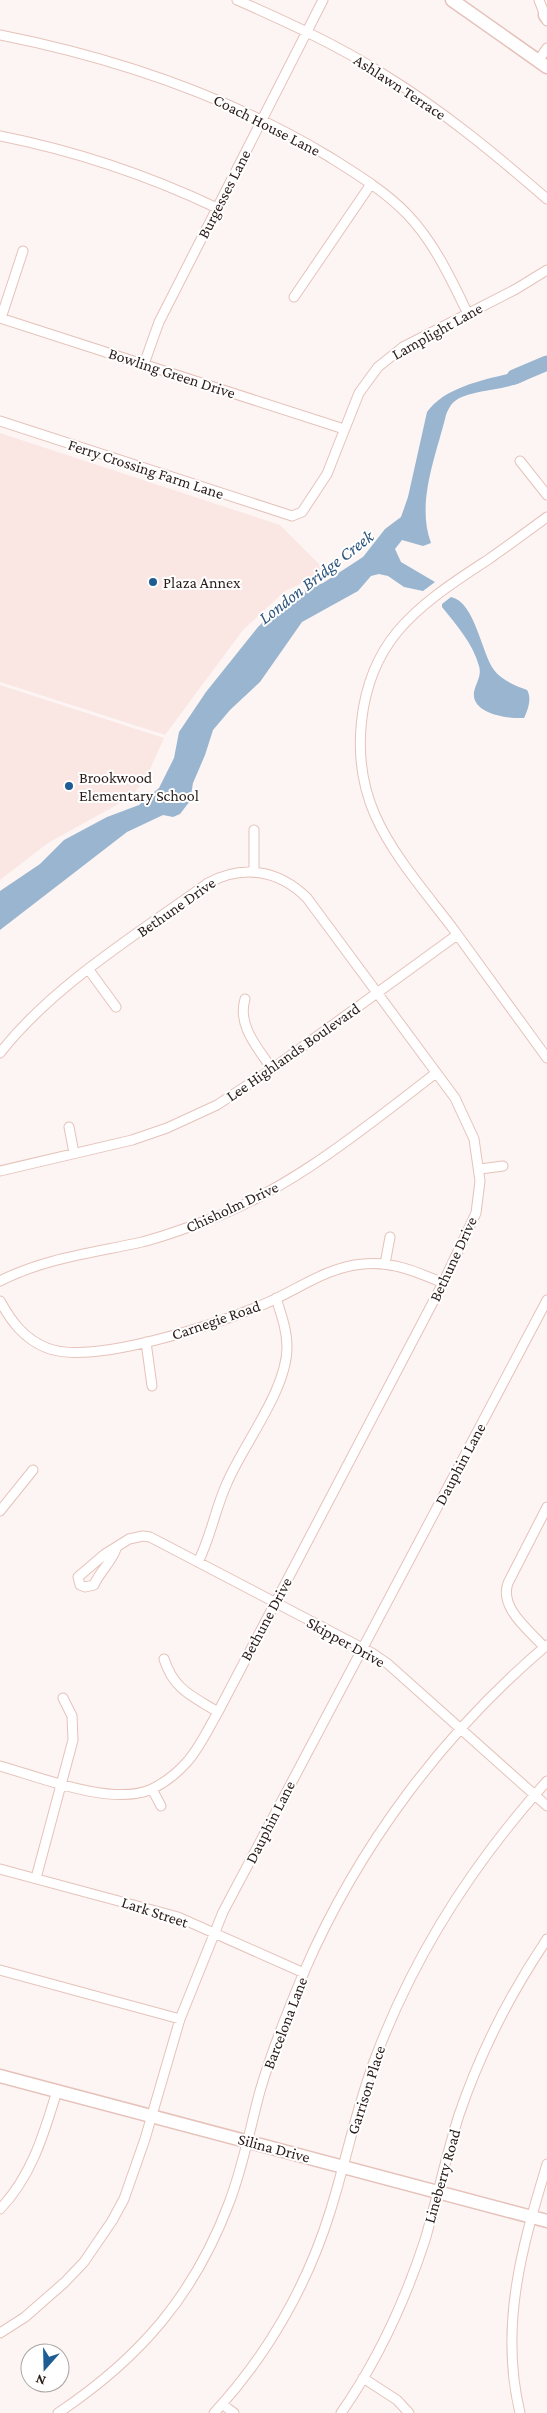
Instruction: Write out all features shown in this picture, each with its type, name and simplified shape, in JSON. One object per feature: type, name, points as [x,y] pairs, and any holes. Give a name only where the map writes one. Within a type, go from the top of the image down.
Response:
[{"type":"street","name":"Ashlawn Terrace","points":[[237,0],[307,32],[353,56],[411,92],[481,142],[547,199]]},
{"type":"street","name":"Burgesses Lane","points":[[144,364],[159,322],[323,0]]},
{"type":"street","points":[[452,0],[543,64],[547,48]]},
{"type":"street","points":[[539,0],[546,18]]},
{"type":"street","name":"Coach House Lane","points":[[0,35],[53,46],[138,69],[210,96],[305,143],[393,200],[420,228],[448,273],[468,314]]},
{"type":"street","points":[[0,136],[69,151],[107,163],[154,180],[217,208]]},
{"type":"street","points":[[294,297],[371,184]]},
{"type":"street","points":[[1,318],[24,251]]},
{"type":"street","name":"Lamplight Lane","points":[[292,516],[302,512],[317,491],[336,456],[344,429],[359,393],[378,367],[403,347],[468,314],[547,270]]},
{"type":"street","name":"Bowling Green Drive","points":[[1,318],[344,429]]},
{"type":"street","name":"Ferry Crossing Farm Lane","points":[[0,421],[292,516]]},
{"type":"street","points":[[520,461],[547,495]]},
{"type":"street","points":[[547,517],[451,584],[397,632],[378,666],[368,689],[361,736],[363,775],[368,797],[382,829],[418,882],[547,1058]]},
{"type":"street","points":[[254,830],[254,872]]},
{"type":"street","name":"Bethune Drive","points":[[0,1053],[44,1005],[208,883],[231,873],[254,872],[288,882],[308,898],[455,1098],[469,1124],[480,1169],[479,1197],[476,1213],[443,1283],[218,1712],[195,1752],[186,1763],[152,1789],[129,1794],[114,1794],[62,1783],[0,1766]]},
{"type":"street","name":"Lee Highlands Boulevard","points":[[0,1171],[132,1140],[182,1122],[230,1097],[272,1069],[457,935]]},
{"type":"street","points":[[89,970],[116,1006]]},
{"type":"street","points":[[245,999],[243,1014],[248,1033],[272,1069]]},
{"type":"street","name":"Chisholm Drive","points":[[0,1281],[44,1262],[170,1234],[239,1207],[287,1181],[327,1154],[436,1073]]},
{"type":"street","points":[[69,1127],[74,1153]]},
{"type":"street","points":[[480,1169],[503,1166]]},
{"type":"street","points":[[385,1264],[390,1237]]},
{"type":"street","name":"Carnegie Road","points":[[0,1301],[17,1327],[26,1336],[42,1346],[60,1352],[86,1353],[146,1342],[220,1321],[276,1298],[334,1270],[364,1264],[385,1264],[411,1270],[443,1283]]},
{"type":"street","points":[[198,1562],[210,1537],[228,1480],[283,1372],[287,1347],[286,1333],[276,1298]]},
{"type":"street","name":"Dauphin Lane","points":[[0,2333],[46,2301],[78,2269],[99,2242],[124,2199],[180,2019],[214,1933],[285,1792],[547,1300]]},
{"type":"street","points":[[146,1342],[152,1386]]},
{"type":"street","points":[[0,1511],[33,1470]]},
{"type":"street","points":[[545,1646],[510,1608],[505,1594],[508,1583],[547,1507]]},
{"type":"street","name":"Skipper Drive","points":[[116,1549],[111,1560],[97,1576],[94,1585],[85,1588],[80,1585],[78,1577],[81,1572],[90,1569],[105,1554],[116,1549],[129,1539],[143,1536],[150,1537],[362,1648],[388,1664],[547,1806]]},
{"type":"street","name":"Barcelona Lane","points":[[58,2413],[121,2366],[161,2323],[180,2298],[209,2249],[223,2220],[279,2035],[304,1973],[333,1912],[368,1851],[409,1794],[479,1708],[545,1646]]},
{"type":"street","points":[[164,1659],[169,1674],[182,1691],[218,1712]]},
{"type":"street","points":[[36,1878],[62,1783],[74,1728],[72,1716],[63,1698]]},
{"type":"street","name":"Garrison Place","points":[[214,2413],[263,2351],[294,2298],[320,2240],[374,2062],[401,1995],[463,1886],[547,1781]]},
{"type":"street","points":[[152,1789],[161,1806]]},
{"type":"street","name":"Lark Street","points":[[0,1869],[157,1910],[304,1973]]},
{"type":"street","name":"Lineberry Road","points":[[341,2413],[363,2378],[403,2300],[425,2239],[460,2113],[482,2056],[508,2003],[547,1939]]},
{"type":"street","points":[[0,1970],[180,2019]]},
{"type":"street","name":"Silina Drive","points":[[0,2076],[547,2220]]},
{"type":"street","points":[[0,2209],[18,2187],[32,2162],[40,2145],[57,2091]]},
{"type":"street","points":[[520,2413],[512,2366],[512,2312],[516,2275],[547,2164]]},
{"type":"street","points":[[363,2378],[397,2400],[409,2413]]},
{"type":"street","points":[[222,2404],[234,2413]]},
{"type":"shaded area","name":"Plaza Annex","points":[[0,433],[280,525],[327,572],[285,591],[243,630],[165,735],[0,682]]},
{"type":"shaded area","name":"Brookwood Elementary School","points":[[0,685],[164,738],[147,776],[131,797],[48,843],[0,880]]},
{"type":"water","points":[[528,369],[536,370],[529,378],[507,387],[458,399],[451,405],[447,413],[429,479],[426,512],[427,528],[431,543],[423,546],[402,540],[395,549],[401,562],[435,582],[423,591],[404,587],[388,576],[379,574],[371,576],[358,591],[302,622],[260,682],[230,710],[213,730],[193,783],[190,801],[180,814],[173,817],[163,815],[127,832],[0,930],[0,891],[40,864],[64,840],[107,817],[139,805],[159,788],[174,758],[179,732],[206,692],[258,627],[287,598],[323,583],[363,557],[385,529],[401,517],[408,497],[427,412],[436,402],[447,394],[473,383]]},
{"type":"water","points":[[451,597],[459,601],[466,608],[472,618],[489,662],[497,674],[514,685],[527,690],[529,700],[524,718],[492,714],[478,705],[474,692],[480,673],[476,657],[468,642],[442,607],[442,604]]},
{"type":"waterway","name":"London Bridge Creek","points":[[514,377],[547,363]]},
{"type":"place","name":"Plaza Annex","points":[[153,582]]},
{"type":"place","name":"Brookwood Elementary School","points":[[69,786]]}]
